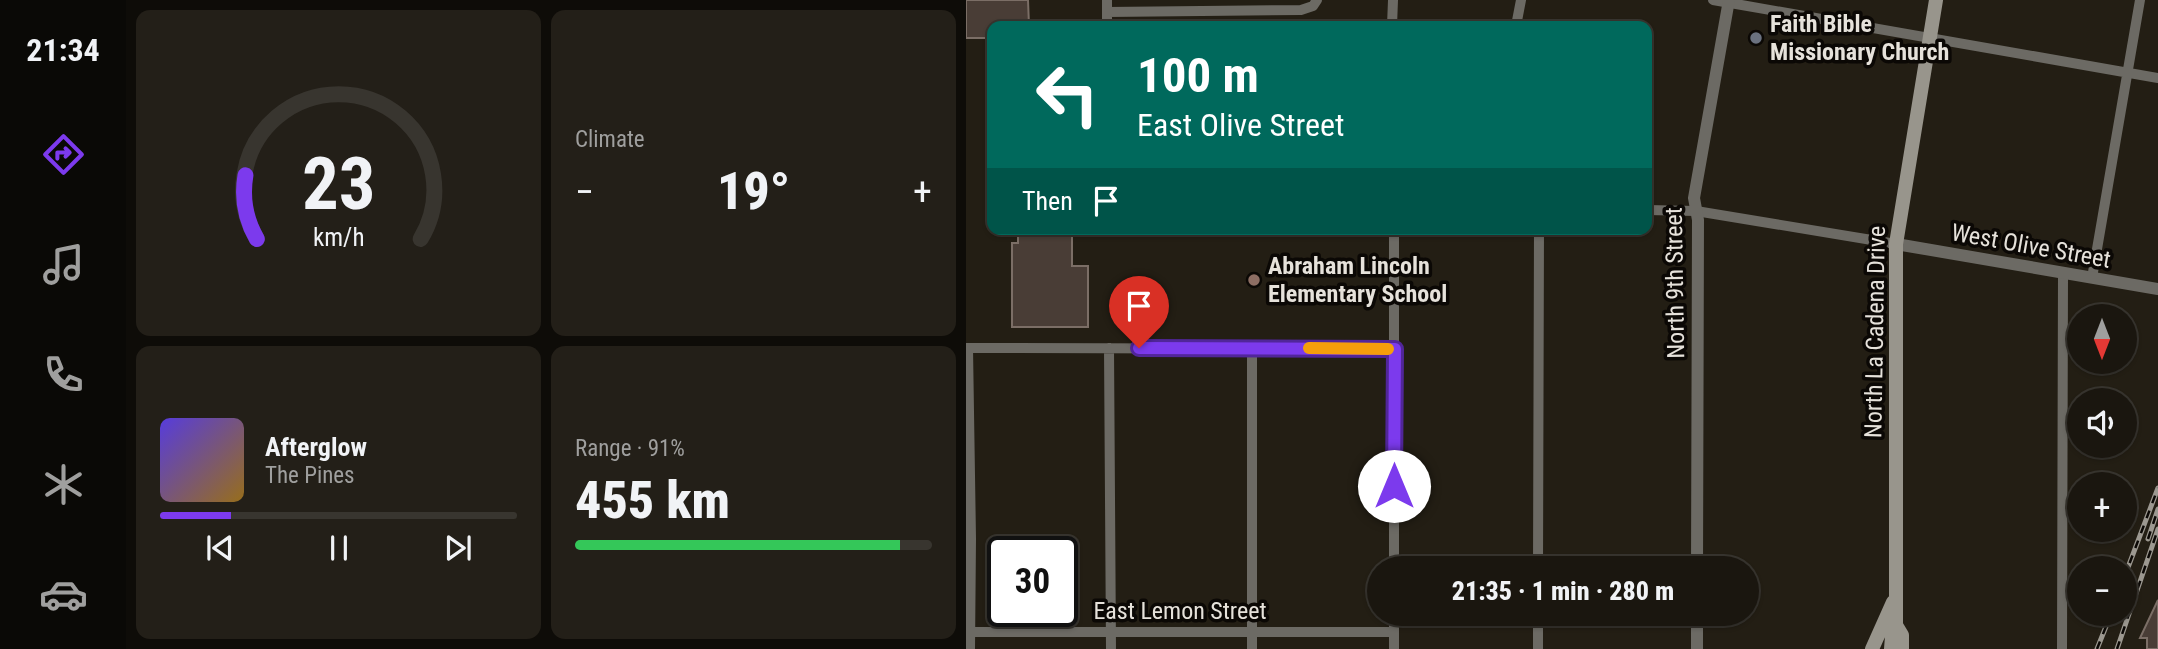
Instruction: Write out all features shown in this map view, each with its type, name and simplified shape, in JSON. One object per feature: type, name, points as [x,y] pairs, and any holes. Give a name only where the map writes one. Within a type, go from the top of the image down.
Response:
[{"type":"main road","name":"North La Cadena Drive","points":[[1891,649],[1892,636],[1900,637],[1896,594],[1896,244],[1936,0]]},
{"type":"main road","points":[[1872,649],[1896,594]]},
{"type":"street","points":[[1107,0],[1107,21]]},
{"type":"street","points":[[1107,12],[1301,9],[1313,6],[1317,0]]},
{"type":"street","points":[[1392,0],[1392,21]]},
{"type":"street","points":[[1517,21],[1521,0]]},
{"type":"street","points":[[1713,0],[2158,78]]},
{"type":"street","points":[[2092,278],[2140,0]]},
{"type":"street","name":"North 9th Street","points":[[1697,556],[1695,198],[1729,1]]},
{"type":"street","points":[[1652,210],[1696,211],[1896,244]]},
{"type":"street","points":[[1394,235],[1394,556]]},
{"type":"street","points":[[1538,556],[1539,235]]},
{"type":"street","name":"West Olive Street","points":[[1896,244],[2158,289]]},
{"type":"street","points":[[2062,649],[2063,273]]},
{"type":"street","points":[[1252,347],[1252,649]]},
{"type":"street","points":[[970,649],[967,348],[1395,349]]},
{"type":"street","points":[[1109,348],[1111,649]]},
{"type":"street","points":[[1394,626],[1394,649]]},
{"type":"street","points":[[1538,626],[1538,649]]},
{"type":"street","points":[[1696,649],[1697,626]]},
{"type":"street","name":"East Lemon Street","points":[[968,632],[1394,632]]},
{"type":"street","points":[[1900,637],[1912,649]]},
{"type":"building","points":[[966,0],[1028,0],[1029,21],[987,21],[987,38],[966,38]]},
{"type":"building","points":[[1018,235],[1072,235],[1072,266],[1088,266],[1088,327],[1012,327],[1012,243],[1018,243]]},
{"type":"building","points":[[2158,600],[2158,649],[2147,649],[2147,638],[2140,638]]},
{"type":"railway","points":[[2132,556],[2158,488]]},
{"type":"railway","points":[[2148,539],[2158,509]]},
{"type":"railway","points":[[2117,649],[2158,529]]},
{"type":"railway","points":[[2097,649],[2106,626]]},
{"type":"slow traffic","points":[[1309,348],[1388,349]]},
{"type":"place","name":"Faith Bible Missionary Church","points":[[1756,38]]},
{"type":"place","name":"Abraham Lincoln Elementary School","points":[[1254,280]]},
{"type":"route","points":[[1139,348],[1395,349],[1394,486]]}]
